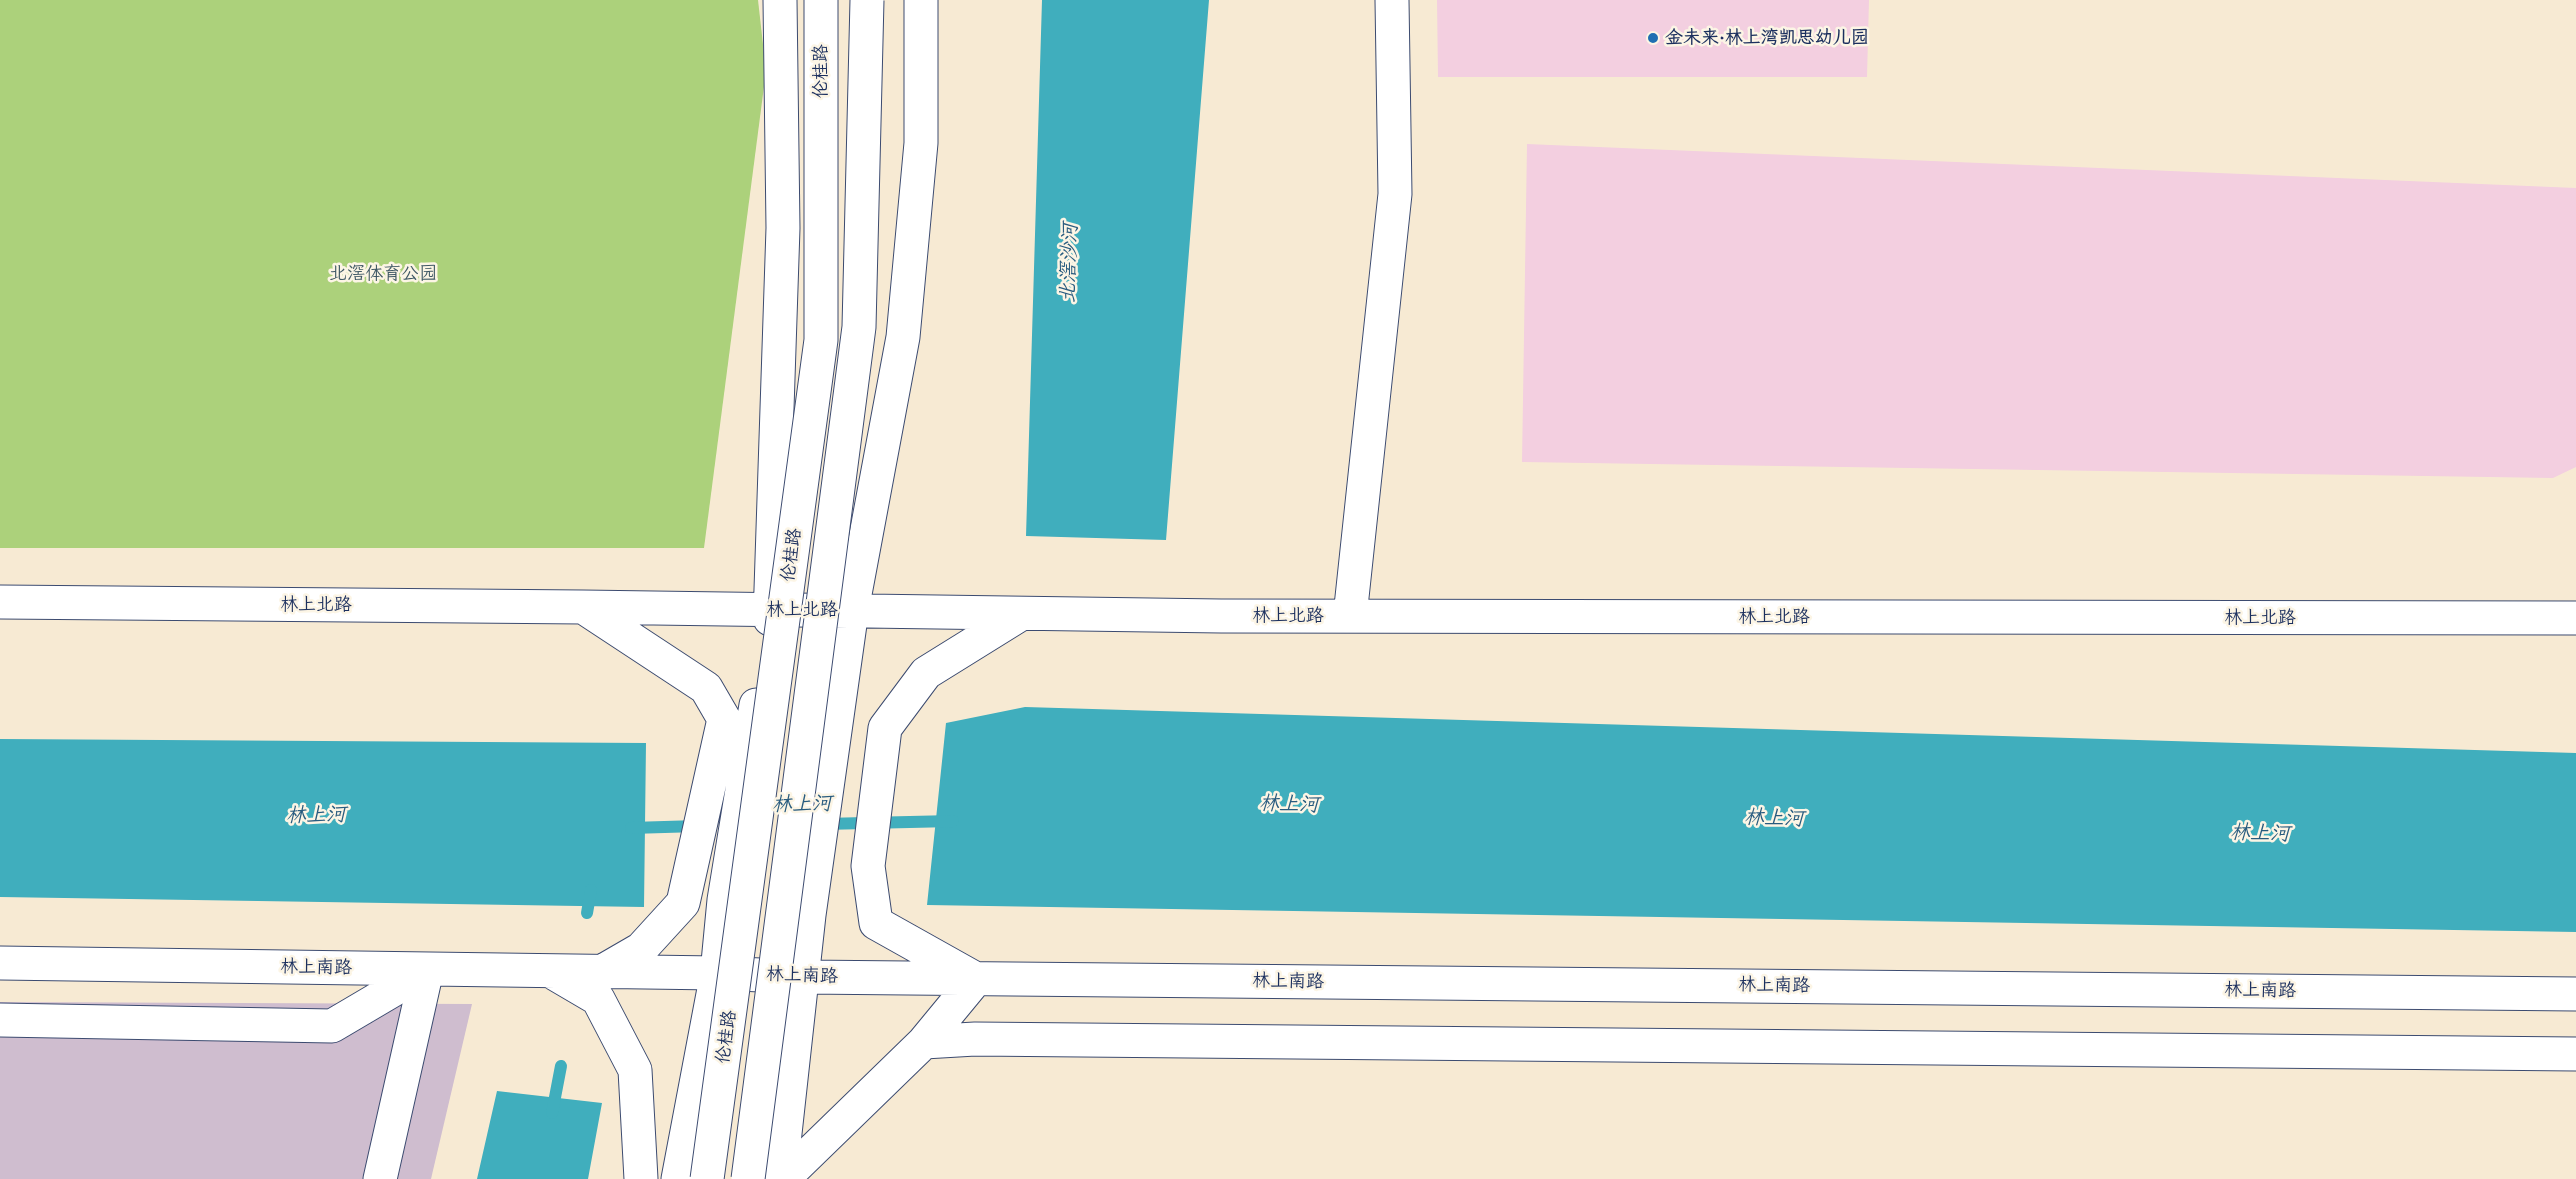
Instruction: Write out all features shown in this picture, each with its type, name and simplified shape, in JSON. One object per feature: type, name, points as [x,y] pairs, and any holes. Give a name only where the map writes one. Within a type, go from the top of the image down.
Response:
[{"type":"main road","points":[[678,1179],[717,973],[724,900],[771,610],[783,228],[780,0]]},
{"type":"main road","name":"伦桂路","points":[[707,1179],[821,340],[821,0]]},
{"type":"main road","name":"伦桂路","points":[[748,1179],[859,327],[867,0]]},
{"type":"main road","points":[[782,1179],[809,915],[852,610],[903,337],[921,143],[921,0]]},
{"type":"main road","points":[[1350,616],[1395,194],[1392,0]]},
{"type":"main road","name":"林上北路","points":[[0,602],[1221,616],[2576,618]]},
{"type":"main road","points":[[583,607],[706,688],[724,719],[683,903],[641,948],[601,972]]},
{"type":"main road","points":[[782,1179],[924,1042],[976,979],[876,923],[868,866],[885,728],[926,674],[1021,614]]},
{"type":"main road","name":"林上南路","points":[[0,963],[717,973],[804,977],[2576,994]]},
{"type":"main road","points":[[0,1020],[332,1026],[428,970]]},
{"type":"main road","points":[[380,1179],[428,970]]},
{"type":"main road","points":[[552,971],[598,999],[635,1070],[641,1179]]},
{"type":"main road","points":[[924,1042],[987,1040],[2576,1054]]},
{"type":"shaded area","name":"金未来·林上湾凯思幼儿园","points":[[1437,0],[1869,0],[1867,77],[1438,77]]},
{"type":"shaded area","points":[[1527,144],[2576,188],[2576,467],[2553,478],[1522,462]]},
{"type":"shaded area","points":[[0,1002],[472,1004],[431,1179],[0,1179]]},
{"type":"green space","name":"北滘体育公园","points":[[0,0],[758,0],[766,71],[704,548],[0,548]]},
{"type":"water","name":"北滘沙河","points":[[1042,0],[1209,0],[1166,540],[1026,536]]},
{"type":"water","points":[[1025,707],[2576,753],[2576,932],[927,905],[946,723]]},
{"type":"water","points":[[0,739],[646,743],[644,907],[0,897]]},
{"type":"water","points":[[497,1091],[602,1103],[588,1179],[477,1179]]},
{"type":"waterway","name":"林上河","points":[[823,824],[953,821]]},
{"type":"waterway","name":"林上河","points":[[631,828],[698,826]]},
{"type":"waterway","points":[[587,913],[591,890]]},
{"type":"waterway","points":[[552,1113],[561,1066]]},
{"type":"place","name":"金未来·林上湾凯思幼儿园","points":[[1653,38]]}]
